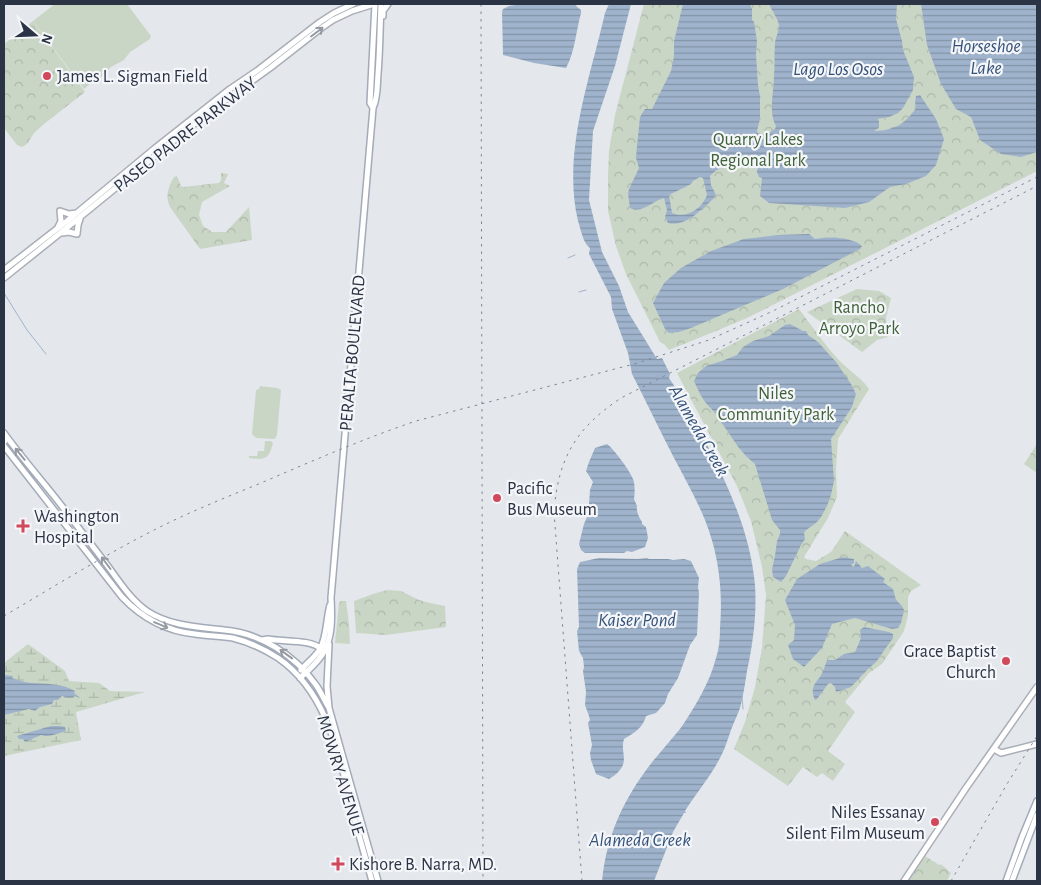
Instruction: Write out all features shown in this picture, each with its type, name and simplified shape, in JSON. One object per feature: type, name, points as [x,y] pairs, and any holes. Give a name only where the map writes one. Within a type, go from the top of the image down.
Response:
[{"type":"main road","name":"PASEO PADRE PARKWAY","points":[[79,215],[158,146],[230,89],[320,22],[353,4]]},
{"type":"main road","name":"PASEO PADRE PARKWAY","points":[[4,270],[79,215],[210,111],[327,24],[352,11],[374,4]]},
{"type":"main road","name":"PERALTA BOULEVARD","points":[[304,670],[323,654],[330,638],[331,598],[372,108],[370,103],[374,4]]},
{"type":"main road","name":"PERALTA BOULEVARD","points":[[372,108],[376,102],[381,4]]},
{"type":"main road","points":[[380,31],[383,27],[383,11],[388,4]]},
{"type":"main road","points":[[60,212],[79,215],[77,234],[59,230],[60,212]]},
{"type":"main road","name":"PASEO PADRE PARKWAY","points":[[4,278],[59,230]]},
{"type":"main road","name":"MOWRY AVENUE","points":[[5,438],[66,511],[128,593],[141,606],[158,617],[174,623],[204,629],[231,631],[262,640],[288,655],[304,670],[329,708],[378,881]]},
{"type":"main road","name":"MOWRY AVENUE","points":[[4,446],[122,597],[137,611],[153,622],[170,629],[229,638],[253,645],[284,662],[299,676],[313,694],[332,736],[372,881]]},
{"type":"main road","points":[[4,451],[12,456]]},
{"type":"main road","name":"PERALTA BOULEVARD","points":[[299,676],[320,648],[326,630],[331,598]]},
{"type":"main road","points":[[310,643],[319,640],[326,630]]},
{"type":"main road","points":[[329,708],[327,686],[330,638]]},
{"type":"main road","name":"MOWRY AVENUE","points":[[262,640],[310,643],[320,648]]},
{"type":"main road","points":[[320,648],[323,654]]},
{"type":"main road","points":[[904,881],[1037,687]]},
{"type":"main road","points":[[994,749],[1000,753],[1037,744]]},
{"type":"main road","points":[[1012,881],[1022,837],[1037,801]]},
{"type":"main road","points":[[1006,881],[1013,872],[1037,815]]},
{"type":"green space","points":[[55,4],[127,4],[151,36],[150,39],[130,52],[124,60],[111,67],[98,80],[84,89],[33,21]]},
{"type":"green space","name":"Quarry Lakes Regional Park","points":[[644,4],[1037,4],[1037,171],[747,318],[669,350],[660,342],[626,274],[616,246],[608,211],[609,151],[615,115]]},
{"type":"green space","points":[[33,21],[85,92],[44,124],[34,133],[27,144],[22,147],[17,145],[4,128],[4,44]]},
{"type":"green space","points":[[221,173],[228,174],[224,183],[230,186],[202,202],[199,215],[203,226],[212,232],[226,232],[249,207],[252,240],[200,249],[170,207],[167,195],[174,177],[177,176],[183,187],[219,183]]},
{"type":"green space","name":"Rancho Arroyo Park","points":[[857,289],[879,291],[891,298],[886,318],[888,337],[877,340],[862,352],[807,312]]},
{"type":"green space","name":"Niles Community Park","points":[[799,309],[833,353],[869,389],[838,439],[837,497],[828,518],[804,557],[816,561],[831,552],[845,531],[921,585],[911,591],[908,597],[908,616],[904,631],[882,664],[869,673],[845,702],[855,712],[828,751],[845,764],[833,781],[822,773],[817,777],[803,767],[788,786],[734,749],[745,722],[755,687],[762,648],[766,595],[762,567],[751,521],[737,486],[677,373]]},
{"type":"green space","points":[[260,386],[281,390],[275,439],[256,438],[252,434],[256,390]]},
{"type":"green space","points":[[265,441],[273,443],[268,456],[262,459],[249,458],[249,456],[257,456],[258,451],[264,451]]},
{"type":"green space","points":[[1037,444],[1037,473],[1024,464]]},
{"type":"green space","points":[[387,590],[401,591],[419,600],[445,606],[446,627],[386,635],[356,633],[354,601]]},
{"type":"green space","points":[[346,601],[350,644],[335,643],[339,603]]},
{"type":"green space","points":[[28,644],[65,671],[69,681],[99,683],[110,691],[145,692],[76,712],[81,740],[4,756],[4,663]]},
{"type":"green space","points":[[925,856],[942,865],[951,873],[947,881],[907,881]]},
{"type":"water","points":[[521,4],[577,4],[576,6],[581,10],[581,13],[566,68],[534,63],[503,55],[503,9]]},
{"type":"water","name":"Alameda Creek","points":[[609,4],[631,4],[615,66],[593,131],[589,200],[602,252],[619,286],[628,312],[657,359],[662,358],[670,374],[669,378],[685,402],[719,468],[746,536],[752,560],[755,585],[753,639],[740,708],[718,762],[673,832],[654,881],[602,881],[604,864],[618,817],[625,803],[653,761],[680,729],[701,695],[710,676],[719,643],[720,587],[714,546],[705,520],[632,374],[628,353],[612,309],[611,297],[589,254],[590,248],[584,240],[578,221],[573,169],[576,143],[586,90],[605,13]]},
{"type":"water","name":"Lago Los Osos","points":[[683,4],[750,4],[757,41],[760,119],[757,131],[766,135],[775,129],[776,126],[772,114],[772,101],[775,42],[779,25],[769,4],[897,4],[896,19],[903,50],[914,77],[913,90],[898,113],[877,119],[879,121],[879,128],[875,131],[894,128],[908,118],[916,108],[916,96],[920,95],[936,119],[944,139],[936,165],[926,176],[906,184],[890,187],[869,202],[845,208],[769,203],[760,196],[762,178],[759,177],[757,172],[758,163],[751,166],[743,166],[728,163],[710,176],[711,185],[716,195],[687,220],[675,224],[668,223],[665,217],[667,210],[664,198],[643,208],[630,208],[629,189],[639,168],[636,158],[640,117],[645,109],[652,109],[671,71],[674,41]],"holes":[[[700,177],[703,178],[707,195],[701,205],[688,214],[677,215],[672,213],[669,195],[691,184]]]},
{"type":"water","name":"Horseshoe Lake","points":[[921,4],[1037,4],[1037,152],[1021,157],[1001,154],[980,140],[971,117],[956,109],[941,84],[927,45]]},
{"type":"water","points":[[809,234],[815,239],[840,238],[853,241],[862,246],[860,249],[783,289],[691,328],[669,333],[665,329],[653,303],[664,283],[681,268],[711,251],[744,239]]},
{"type":"water","points":[[790,324],[806,331],[808,335],[818,342],[836,362],[856,394],[852,407],[831,439],[834,481],[827,506],[817,522],[805,531],[805,539],[781,582],[773,577],[772,569],[780,530],[772,520],[755,464],[739,448],[715,413],[705,402],[694,381],[698,373],[706,366],[737,355],[743,347],[753,341],[769,336],[785,325]]},
{"type":"water","points":[[607,444],[622,460],[633,479],[637,512],[642,524],[646,527],[648,538],[645,547],[632,552],[585,553],[581,550],[579,544],[590,510],[590,490],[593,482],[586,471],[595,448]]},
{"type":"water","points":[[843,557],[854,559],[854,563],[851,565],[854,567],[856,561],[862,568],[868,566],[885,579],[883,582],[893,589],[896,600],[904,610],[901,623],[898,628],[892,629],[855,618],[832,624],[822,648],[804,667],[793,659],[788,645],[794,640],[795,625],[785,600],[797,579],[820,564]]},
{"type":"water","name":"Kaiser Pond","points":[[599,558],[684,559],[691,561],[699,578],[697,635],[690,645],[678,678],[665,703],[656,713],[646,716],[640,727],[624,739],[622,767],[609,779],[596,774],[591,760],[592,745],[588,723],[590,720],[585,705],[584,667],[583,658],[579,651],[577,631],[579,627],[577,569],[580,562]]},
{"type":"water","points":[[864,627],[889,632],[893,634],[893,638],[876,662],[851,687],[836,692],[835,687],[831,683],[828,684],[815,700],[813,687],[820,677],[827,660],[835,660],[844,654],[855,652],[861,638],[860,630]]},
{"type":"water","points":[[4,675],[13,676],[12,678],[27,682],[54,684],[70,688],[80,698],[62,696],[58,700],[54,700],[52,704],[40,707],[35,711],[29,709],[4,715]]},
{"type":"water","points":[[51,726],[65,727],[66,731],[50,736],[41,735],[25,742],[17,736]]},
{"type":"waterway","points":[[568,258],[575,255]]},
{"type":"waterway","points":[[579,292],[586,290]]},
{"type":"waterway","points":[[4,293],[27,330],[46,354]]},
{"type":"waterway","points":[[742,697],[743,709]]},
{"type":"railway","points":[[481,4],[483,881]]},
{"type":"railway","points":[[4,616],[120,548],[184,515],[377,435],[416,421],[634,364],[709,340],[773,311],[1037,177]]},
{"type":"railway","points":[[582,881],[554,512],[560,476],[572,446],[592,421],[621,398],[1037,186]]},
{"type":"railway","points":[[951,881],[1037,736]]},
{"type":"place","name":"James L. Sigman Field","points":[[47,76]]},
{"type":"place","name":"Pacific Bus Museum","points":[[497,498]]},
{"type":"place","name":"Washington Hospital","points":[[23,526]]},
{"type":"place","name":"Grace Baptist Church","points":[[1006,661]]},
{"type":"place","name":"Niles Essanay Silent Film Museum","points":[[935,822]]},
{"type":"place","name":"Kishore B. Narra, MD.","points":[[338,864]]}]
